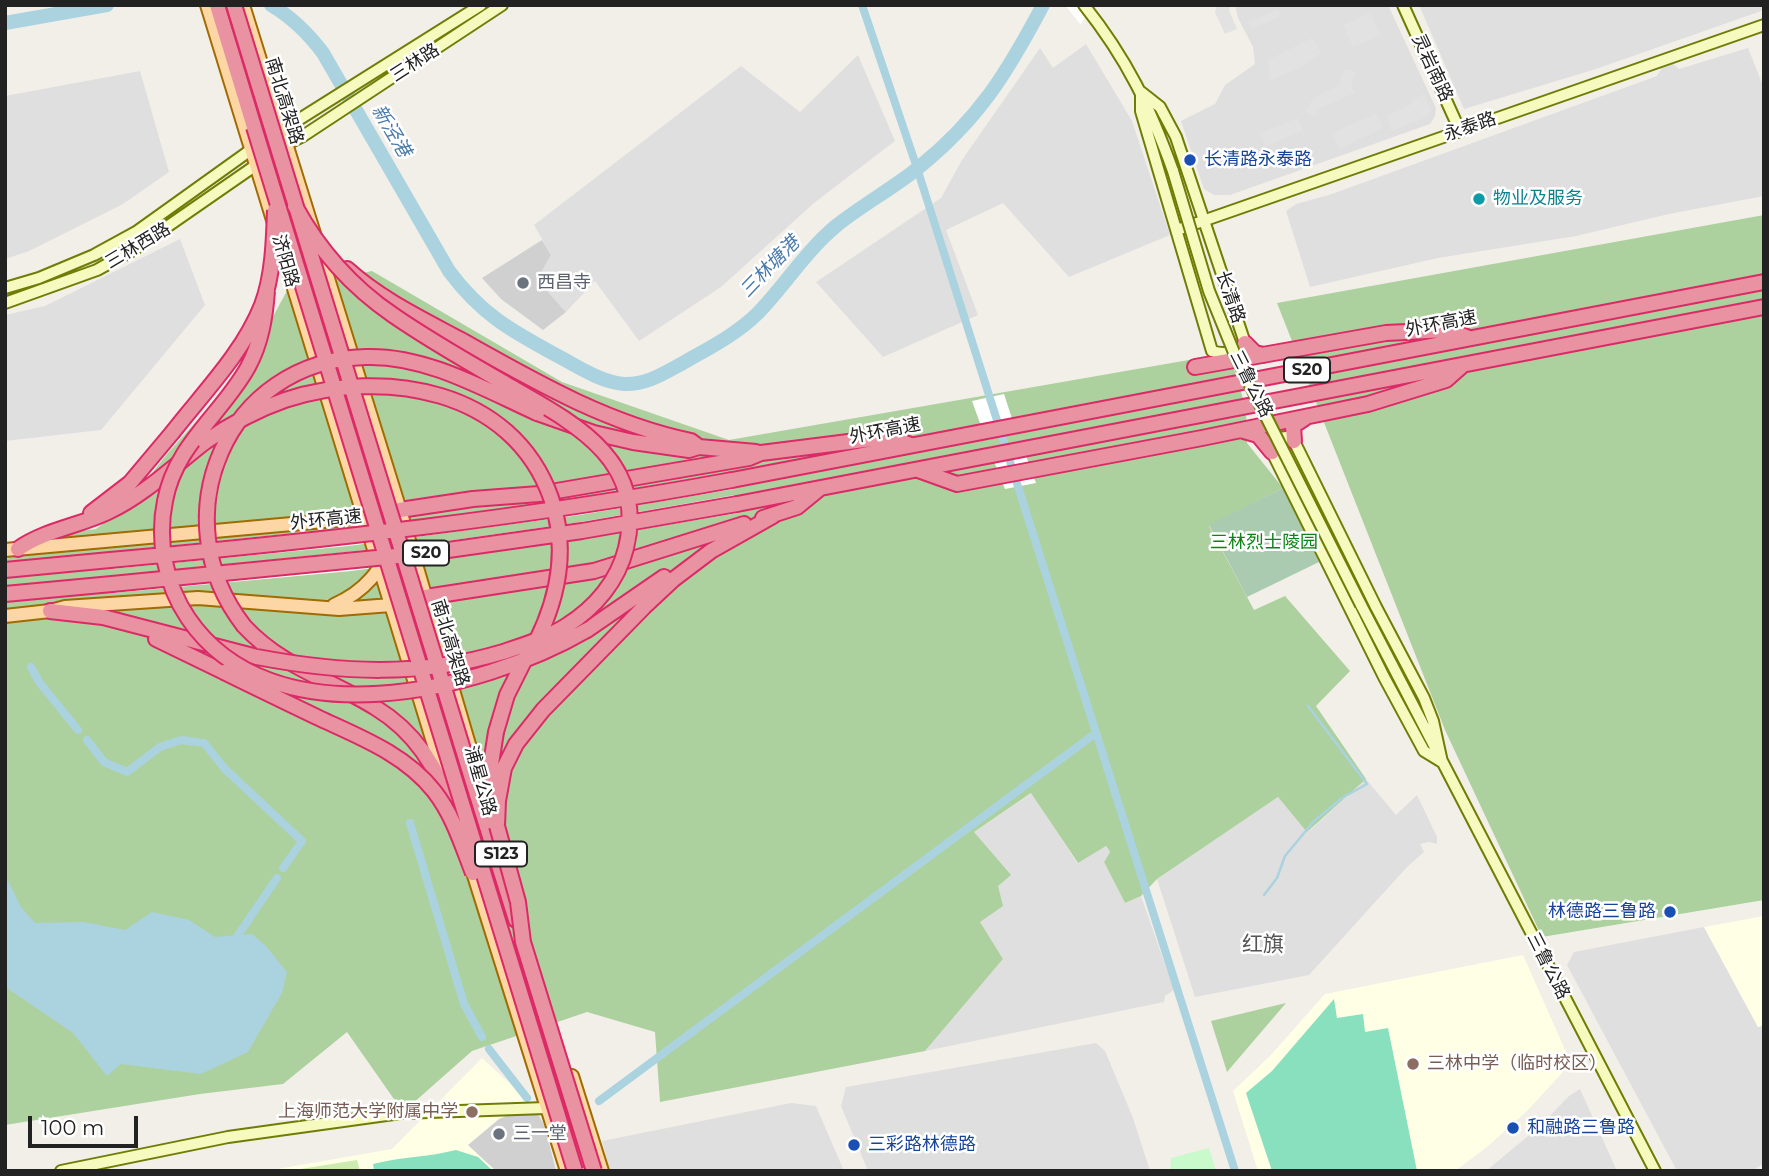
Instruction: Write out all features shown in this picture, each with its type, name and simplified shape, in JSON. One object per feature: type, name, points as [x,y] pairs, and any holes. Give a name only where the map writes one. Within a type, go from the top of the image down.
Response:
[{"type":"highway","name":"南北高架路","points":[[217,5],[575,1171]]},
{"type":"highway","name":"南北高架路","points":[[234,5],[594,1171]]},
{"type":"highway","points":[[275,198],[272,257],[260,340],[248,367],[183,453],[165,497],[162,544],[169,579],[185,613],[205,639],[239,665],[269,679],[312,690],[363,694],[426,689],[487,675],[548,651],[587,630],[695,554],[711,551]]},
{"type":"highway","points":[[50,611],[103,617],[257,657],[337,670],[394,671],[453,664],[502,652],[549,635],[584,613],[614,579],[627,543],[629,513],[622,483],[607,454],[592,438],[565,418],[393,316],[365,295],[340,271],[295,206]]},
{"type":"highway","points":[[318,242],[356,276],[400,307],[578,403],[631,425],[691,441],[699,447]]},
{"type":"highway","name":"外环高速","points":[[5,570],[424,529],[579,507],[912,446],[1764,282]]},
{"type":"highway","points":[[65,529],[130,483],[232,355],[255,321],[267,290]]},
{"type":"highway","name":"S20","points":[[5,594],[427,553],[582,531],[737,504],[1764,307]]},
{"type":"highway","points":[[1195,367],[1353,337],[1395,332],[1448,330],[1471,338]]},
{"type":"highway","points":[[1245,343],[1255,353],[1263,355]]},
{"type":"highway","points":[[499,927],[478,886],[438,776],[425,753],[408,733],[376,708],[281,659],[253,636],[236,615],[216,580],[209,554],[206,513],[209,486],[223,448],[254,404],[275,387],[299,373],[337,360],[378,357],[419,364],[466,381],[537,413],[613,438],[689,450],[699,447],[761,453]]},
{"type":"highway","points":[[916,470],[957,484],[1032,471],[1352,408],[1446,380],[1464,364]]},
{"type":"highway","points":[[12,549],[122,505],[235,422],[285,400],[336,388],[385,386],[429,392],[473,408],[503,428],[530,457],[549,492],[557,518],[560,545],[559,572],[549,614],[507,695],[496,732],[491,781],[497,826],[512,876],[523,942]]},
{"type":"highway","points":[[1294,440],[1293,426],[1297,421],[1308,417]]},
{"type":"highway","points":[[1239,430],[1258,435],[1272,452]]},
{"type":"highway","points":[[400,510],[577,488],[749,458],[761,453],[888,437],[912,446]]},
{"type":"highway","points":[[426,597],[594,571],[797,508],[820,488]]},
{"type":"highway","points":[[497,826],[501,777],[516,744],[555,697],[674,579],[711,551],[773,516]]},
{"type":"highway","points":[[138,626],[146,634],[368,741],[396,758],[433,790],[460,837]]},
{"type":"main road","name":"济阳路","points":[[207,5],[363,517]]},
{"type":"main road","name":"济阳路","points":[[243,5],[400,510]]},
{"type":"main road","name":"三林路","points":[[252,149],[481,5]]},
{"type":"main road","name":"三林路","points":[[257,164],[502,5]]},
{"type":"main road","name":"长清路","points":[[1084,5],[1124,62],[1156,123],[1173,171]]},
{"type":"main road","name":"灵岩南路","points":[[1403,5],[1461,131]]},
{"type":"main road","name":"永泰路","points":[[1177,230],[1764,25]]},
{"type":"main road","name":"长清路","points":[[1140,92],[1160,107],[1176,136],[1245,343],[1231,352],[1212,351],[1140,111],[1140,92]]},
{"type":"main road","name":"三林西路","points":[[5,288],[39,278],[94,255],[136,232],[252,149]]},
{"type":"main road","name":"三林西路","points":[[5,303],[97,270],[169,228],[257,164]]},
{"type":"main road","name":"三鲁公路","points":[[1173,171],[1209,290],[1235,355],[1361,605],[1655,1171]]},
{"type":"main road","points":[[1195,367],[1206,362],[1212,351]]},
{"type":"main road","name":"三鲁公路","points":[[1278,438],[1294,440],[1424,698],[1433,721],[1442,762],[1424,751],[1384,677],[1272,452],[1273,444],[1278,438]]},
{"type":"main road","points":[[12,549],[363,517],[400,510]]},
{"type":"main road","name":"浦星公路","points":[[400,510],[507,874],[602,1171]]},
{"type":"main road","name":"浦星公路","points":[[363,517],[567,1171]]},
{"type":"main road","points":[[331,607],[356,595],[370,583],[404,525]]},
{"type":"main road","points":[[5,615],[76,606],[198,598],[339,609],[391,605],[426,597]]},
{"type":"main road","points":[[61,1171],[228,1137],[401,1113],[546,1108]]},
{"type":"shaded area","points":[[1217,5],[1230,5],[1229,10],[1237,29],[1225,34],[1215,12]]},
{"type":"shaded area","points":[[1235,5],[1388,5],[1436,108],[1435,116],[1430,124],[1230,195],[1214,195],[1204,189],[1181,121],[1215,104],[1225,85],[1255,64],[1253,47],[1238,18]]},
{"type":"shaded area","points":[[1419,5],[1764,5],[1764,10],[1596,69],[1464,109]]},
{"type":"shaded area","points":[[1278,9],[1281,16],[1252,29],[1248,22]]},
{"type":"shaded area","points":[[1370,13],[1380,35],[1353,47],[1343,25]]},
{"type":"shaded area","points":[[1312,38],[1322,53],[1299,68],[1270,81],[1268,60]]},
{"type":"shaded area","points":[[1086,44],[1132,121],[1170,235],[1069,277],[1003,203],[946,230],[978,315],[883,357],[816,282],[941,198],[962,160],[1040,48],[1053,68]]},
{"type":"shaded area","points":[[1748,48],[1764,88],[1764,196],[1669,214],[1576,236],[1438,258],[1310,287],[1286,211],[1296,204],[1329,195],[1657,76],[1667,59],[1679,69]]},
{"type":"shaded area","points":[[858,55],[895,141],[814,203],[721,287],[639,341],[595,281],[566,312],[537,280],[551,255],[534,225],[741,66],[800,112]]},
{"type":"shaded area","points":[[1345,68],[1356,72],[1351,85],[1355,93],[1320,108],[1315,117],[1306,112],[1313,98],[1339,85]]},
{"type":"shaded area","points":[[140,71],[169,172],[123,204],[29,251],[5,259],[5,96]]},
{"type":"shaded area","points":[[1424,94],[1431,111],[1427,117],[1391,131],[1386,116],[1410,105],[1414,99]]},
{"type":"shaded area","points":[[1376,113],[1383,128],[1339,149],[1332,134]]},
{"type":"shaded area","points":[[1298,118],[1303,131],[1265,146],[1260,133]]},
{"type":"shaded area","points":[[180,239],[205,305],[101,430],[5,441],[5,315],[45,306]]},
{"type":"shaded area","name":"西昌寺","points":[[542,240],[551,255],[537,280],[566,312],[543,330],[501,299],[482,278]]},
{"type":"shaded area","points":[[1366,779],[1396,815],[1417,795],[1437,837],[1437,844],[1420,844],[1424,852],[1407,867],[1309,975],[1195,997],[1157,879],[1278,797],[1308,832]]},
{"type":"shaded area","points":[[1032,793],[1077,863],[1105,846],[1110,852],[1104,862],[1125,903],[1141,896],[1174,990],[1165,996],[1164,1002],[925,1051],[1003,959],[979,922],[974,832]]},
{"type":"shaded area","points":[[1764,916],[1764,1025],[1758,1027],[1704,927]]},
{"type":"shaded area","points":[[1704,927],[1758,1027],[1764,1025],[1764,1163],[1753,1171],[1677,1171],[1567,965],[1574,952]]},
{"type":"shaded area","name":"三林中学（临时校区）","points":[[1523,955],[1566,1052],[1563,1072],[1527,1111],[1488,1146],[1455,1171],[1258,1171],[1233,1091],[1270,1056],[1325,994]]},
{"type":"shaded area","points":[[1096,1043],[1105,1051],[1133,1118],[1150,1171],[868,1171],[841,1106],[846,1087]]},
{"type":"shaded area","name":"上海师范大学附属中学","points":[[482,1058],[533,1105],[468,1145],[496,1171],[266,1171],[392,1149]]},
{"type":"shaded area","points":[[1580,1089],[1617,1171],[1486,1171],[1540,1126],[1569,1096]]},
{"type":"shaded area","points":[[791,1103],[816,1106],[844,1171],[610,1171],[602,1141]]},
{"type":"shaded area","name":"三一堂","points":[[533,1105],[545,1127],[556,1171],[496,1171],[468,1145],[499,1119]]},
{"type":"green space","points":[[1764,215],[1764,900],[1542,937],[1445,730],[1277,303]]},
{"type":"green space","points":[[372,271],[562,382],[729,440],[1229,353],[1246,408],[1247,443],[1283,488],[1209,526],[1254,610],[1285,596],[1350,671],[1316,706],[1366,779],[1307,832],[1278,797],[1157,879],[1141,896],[1125,903],[1104,862],[1110,852],[1106,846],[1078,863],[1031,793],[974,832],[1011,875],[998,886],[1003,906],[980,922],[1003,959],[925,1051],[660,1102],[655,1032],[587,1012],[472,1051],[403,1112],[347,1032],[283,1084],[200,1094],[5,1125],[5,559],[73,532],[96,529],[128,504],[167,454],[246,366],[288,289]]},
{"type":"green space","name":"三林烈士陵园","points":[[1283,488],[1319,562],[1247,597],[1209,525]]},
{"type":"green space","points":[[1334,999],[1337,1018],[1363,1014],[1365,1032],[1388,1028],[1417,1171],[1272,1171],[1246,1093],[1272,1071]]},
{"type":"green space","points":[[1286,1003],[1227,1072],[1211,1021]]},
{"type":"green space","points":[[1209,1148],[1216,1171],[1170,1171],[1171,1158]]},
{"type":"green space","points":[[456,1150],[478,1157],[493,1171],[374,1171],[373,1164]]},
{"type":"green space","points":[[357,1160],[360,1171],[288,1171]]},
{"type":"water","points":[[8,881],[21,907],[35,923],[83,922],[125,930],[152,912],[189,920],[215,937],[252,934],[266,946],[287,972],[282,993],[248,1052],[201,1074],[121,1064],[107,1076],[73,1033],[7,988],[5,882]]},
{"type":"pier","points":[[1065,5],[1091,5],[1081,25]]},
{"type":"pier","points":[[1004,394],[1017,434],[986,440],[972,401]]},
{"type":"pier","points":[[1020,441],[1030,466],[998,472],[989,447]]},
{"type":"pier","points":[[1030,468],[1036,483],[1005,489],[999,474]]},
{"type":"pier","points":[[730,472],[734,489],[580,515],[348,546],[111,569],[109,552],[423,520]]},
{"type":"pier","points":[[735,495],[738,513],[584,539],[351,571],[113,593],[111,576],[426,544],[581,522]]},
{"type":"waterway","name":"新泾港","points":[[5,23],[107,5]]},
{"type":"waterway","name":"三林塘港","points":[[271,5],[300,26],[323,53],[449,271],[473,299],[497,320],[540,346],[597,377],[624,384],[640,383],[662,374],[741,328],[758,313],[815,246],[836,226],[908,176],[939,150],[990,94],[1043,5]]},
{"type":"waterway","points":[[862,5],[917,168],[1235,1171]]},
{"type":"waterway","points":[[31,667],[39,682],[78,730]]},
{"type":"waterway","points":[[1264,895],[1277,878],[1285,856],[1314,821],[1342,798],[1367,784],[1308,706]]},
{"type":"waterway","points":[[599,1101],[1096,733]]},
{"type":"waterway","points":[[87,740],[104,762],[127,772],[160,747],[181,740],[204,743],[225,769],[302,841],[283,868]]},
{"type":"waterway","points":[[410,823],[464,1004],[482,1037]]},
{"type":"waterway","points":[[234,941],[277,878]]},
{"type":"waterway","points":[[489,1049],[527,1098]]},
{"type":"place","name":"长清路永泰路","points":[[1190,160]]},
{"type":"place","name":"物业及服务","points":[[1479,199]]},
{"type":"place","name":"西昌寺","points":[[523,283]]},
{"type":"place","name":"林德路三鲁路","points":[[1670,912]]},
{"type":"place","name":"三林中学（临时校区）","points":[[1413,1064]]},
{"type":"place","name":"上海师范大学附属中学","points":[[472,1112]]},
{"type":"place","name":"和融路三鲁路","points":[[1513,1128]]},
{"type":"place","name":"三一堂","points":[[499,1134]]},
{"type":"place","name":"三彩路林德路","points":[[854,1145]]},
{"type":"district","name":"红旗","points":[[1263,945]]}]
